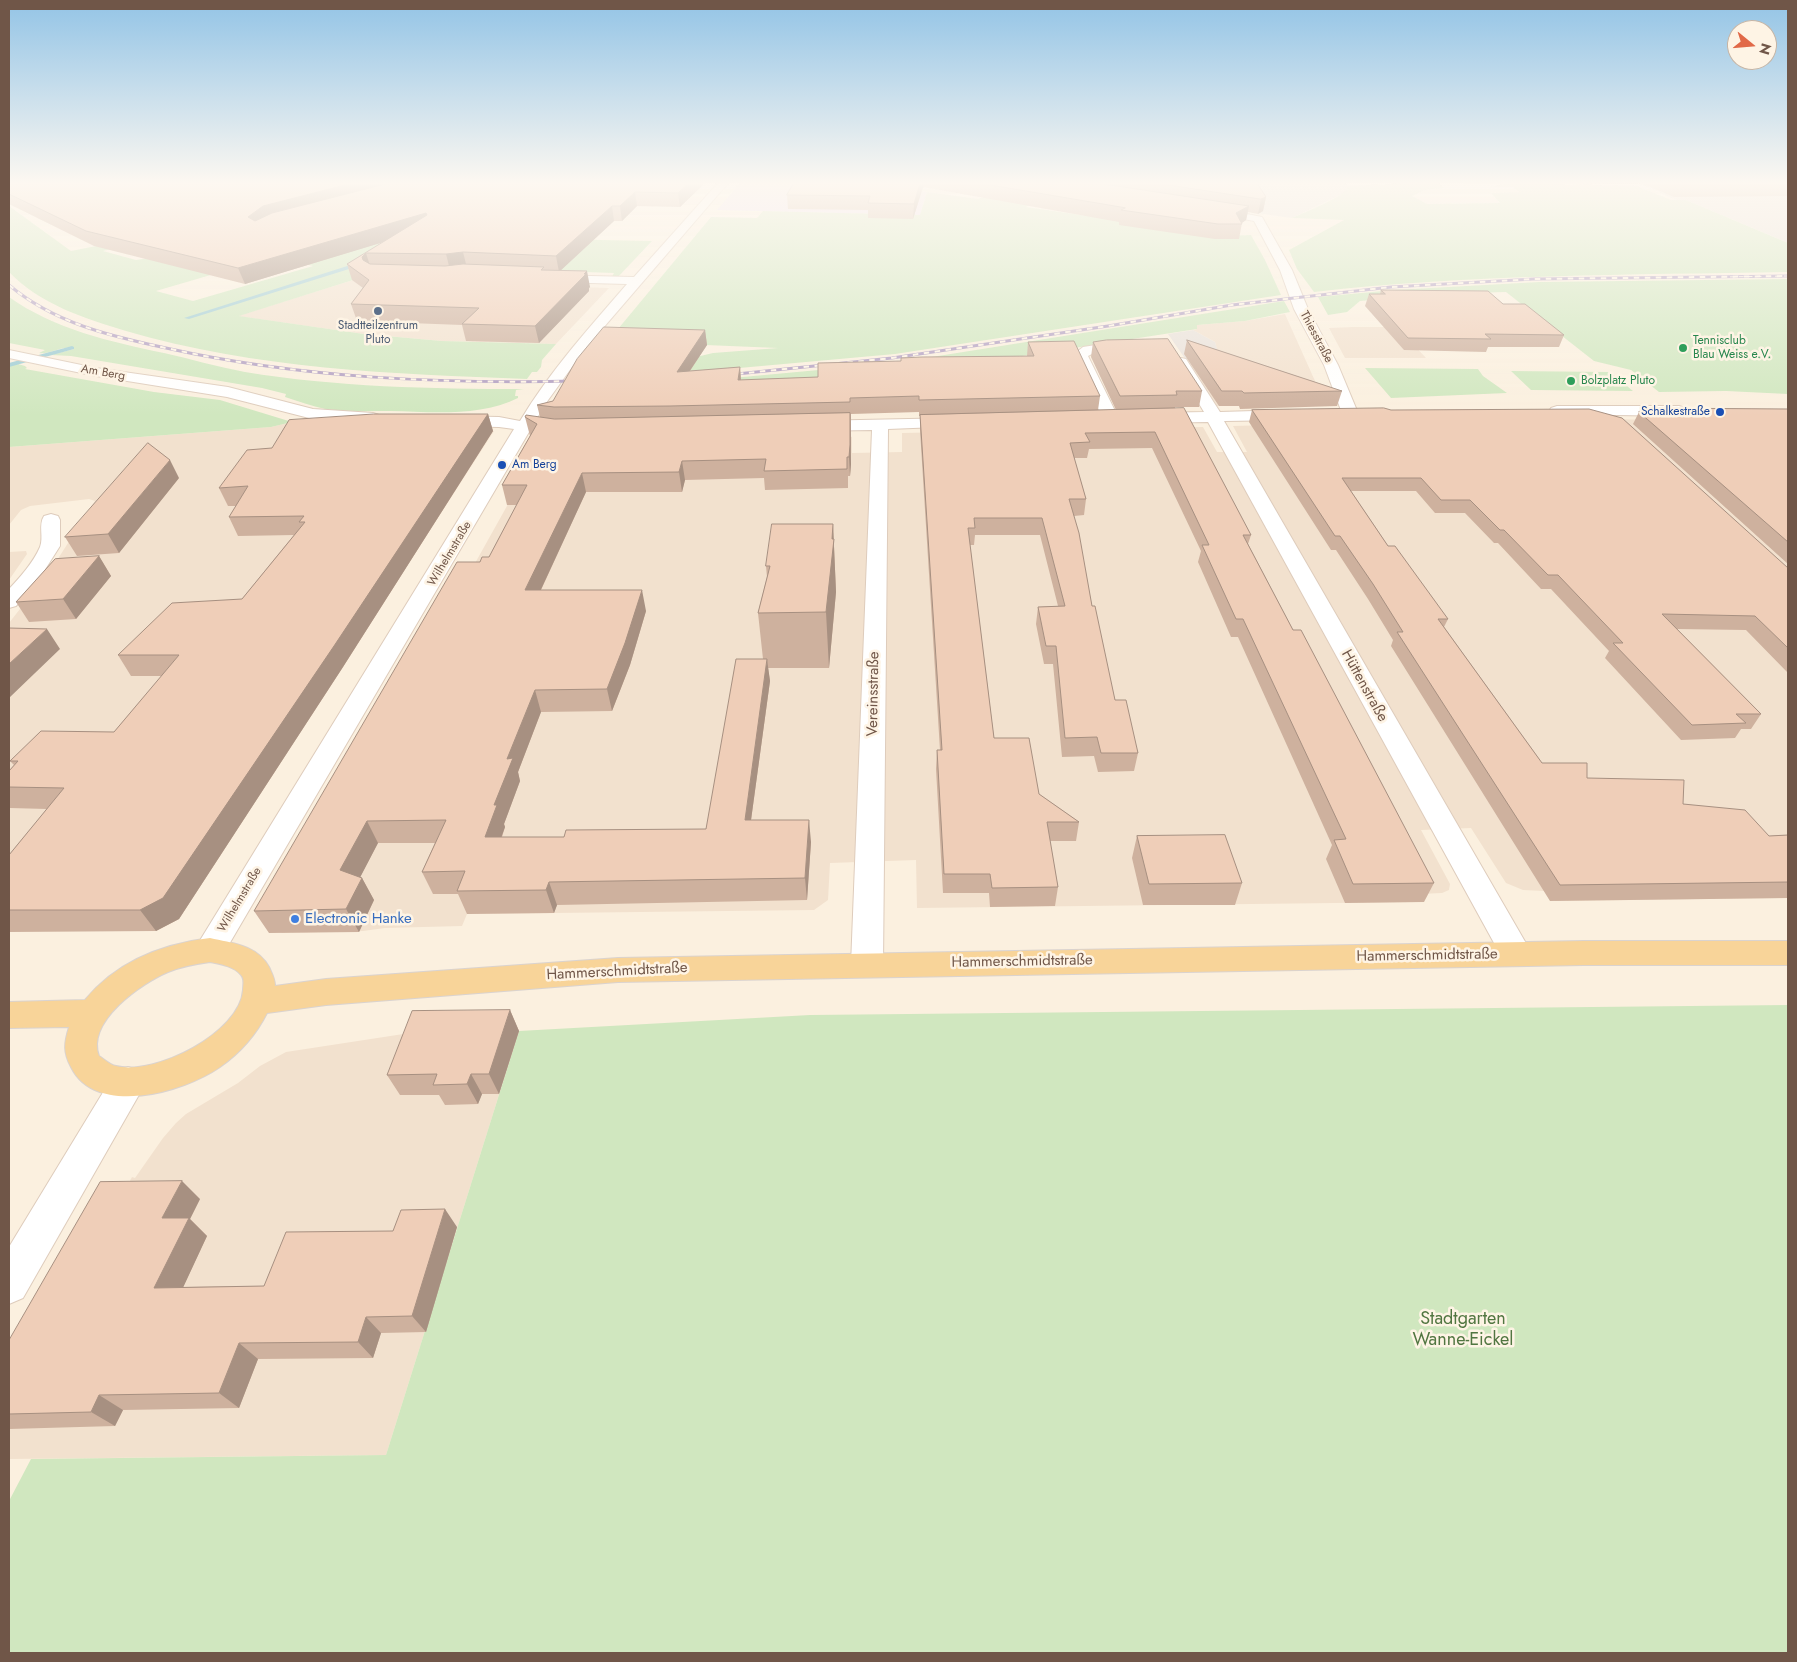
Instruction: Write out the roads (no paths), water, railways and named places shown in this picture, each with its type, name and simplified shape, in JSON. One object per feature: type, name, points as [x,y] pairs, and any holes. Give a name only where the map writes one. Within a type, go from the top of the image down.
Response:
[{"type":"main road","points":[[210,950],[241,956],[251,964],[258,974],[260,987],[258,1001],[247,1020],[231,1040],[208,1057],[182,1071],[154,1079],[128,1082],[108,1079],[93,1072],[84,1060],[80,1046],[84,1030],[92,1013],[107,996],[125,980],[146,968],[182,954],[210,950]]},
{"type":"main road","name":"Hammerschmidtstraße","points":[[258,1001],[326,992],[618,970],[867,964],[1516,954],[1788,953]]},
{"type":"main road","points":[[9,1015],[92,1013]]},
{"type":"street","name":"Wilhelmstraße","points":[[210,950],[417,608],[524,426],[567,363],[655,261]]},
{"type":"street","name":"Thiesstraße","points":[[1281,261],[1301,309],[1331,365],[1350,413]]},
{"type":"street","points":[[539,278],[637,281]]},
{"type":"street","points":[[1111,419],[1080,355],[1088,350],[1146,341]]},
{"type":"street","name":"Hüttenstraße","points":[[1172,348],[1210,407],[1516,954]]},
{"type":"street","name":"Am Berg","points":[[15,356],[228,392],[313,414],[384,419]]},
{"type":"street","points":[[1605,410],[1627,430]]},
{"type":"street","points":[[1538,411],[1691,412]]},
{"type":"street","points":[[1331,413],[1369,413]]},
{"type":"street","points":[[1092,419],[1302,414]]},
{"type":"street","points":[[433,420],[499,422],[524,426],[582,430]]},
{"type":"street","points":[[795,426],[977,422]]},
{"type":"street","name":"Vereinsstraße","points":[[867,964],[880,424]]},
{"type":"street","points":[[9,602],[32,575],[50,546],[51,520]]},
{"type":"street","points":[[9,1284],[128,1082]]},
{"type":"waterway","points":[[187,318],[363,263]]},
{"type":"waterway","points":[[9,365],[72,348]]},
{"type":"railway","points":[[727,375],[892,358],[1108,326],[1232,305],[1391,287],[1534,279],[1788,276],[1721,277]]},
{"type":"railway","points":[[9,285],[45,309],[83,326],[124,338],[217,358],[268,366],[370,377],[525,382],[577,381]]},
{"type":"place","name":"Stadtteilzentrum Pluto","points":[[378,311]]},
{"type":"place","name":"Tennisclub Blau Weiss e.V.","points":[[1683,348]]},
{"type":"place","name":"Bolzplatz Pluto","points":[[1571,381]]},
{"type":"place","name":"Schalkestraße","points":[[1720,412]]},
{"type":"place","name":"Am Berg","points":[[502,465]]},
{"type":"place","name":"Electronic Hanke","points":[[295,919]]},
{"type":"park label","name":"Stadtgarten Wanne-Eickel","points":[[1463,1330]]}]
